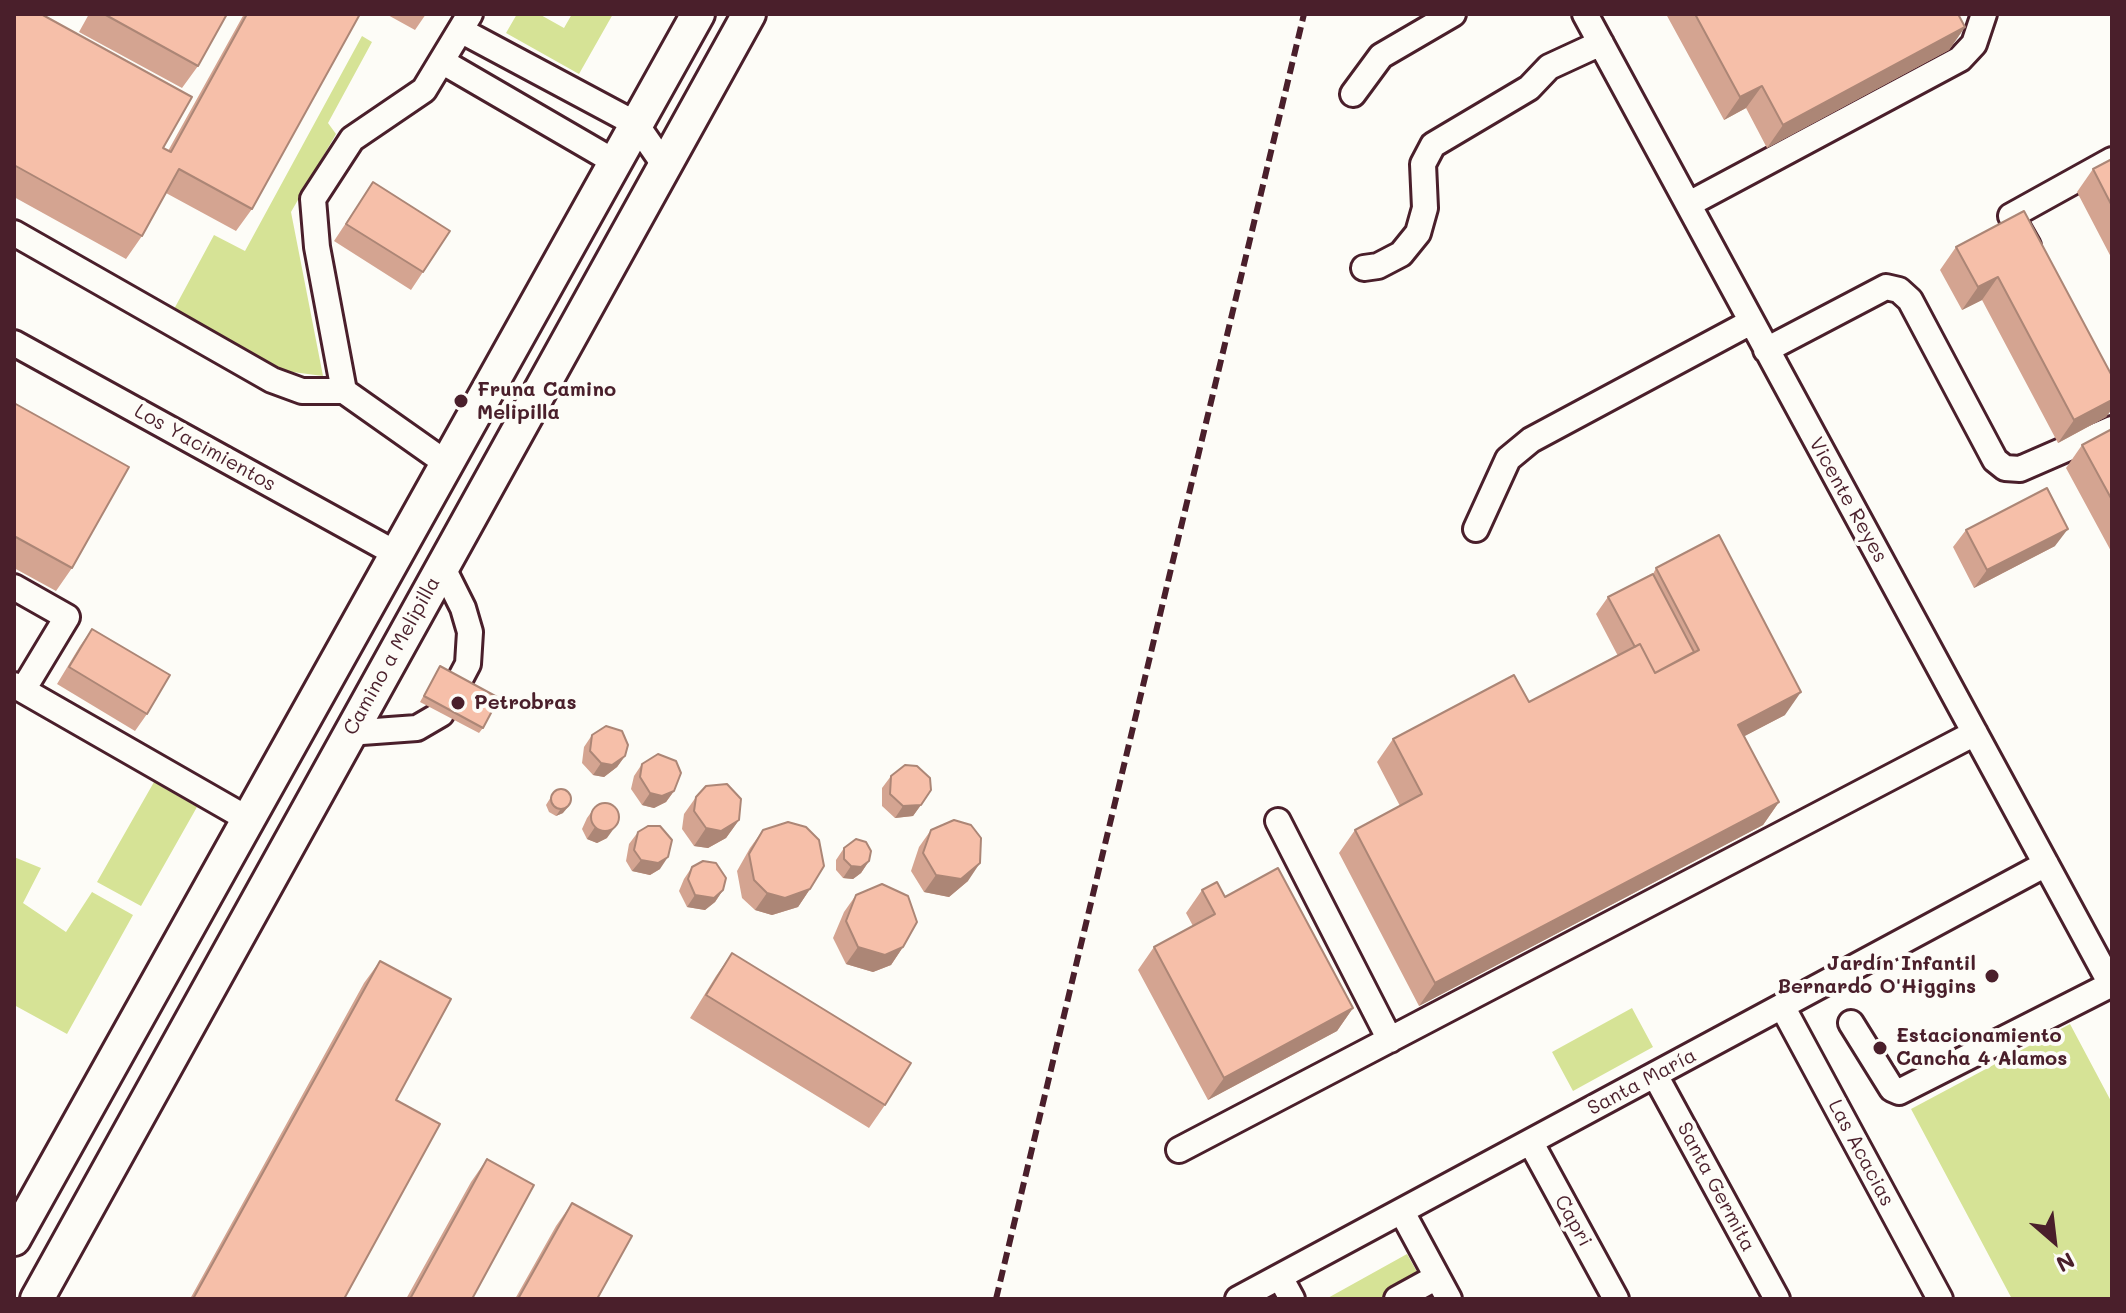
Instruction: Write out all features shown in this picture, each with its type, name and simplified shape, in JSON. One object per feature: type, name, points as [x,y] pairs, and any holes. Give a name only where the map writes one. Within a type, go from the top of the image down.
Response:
[{"type":"main road","points":[[14,1239],[246,818],[698,14]]},
{"type":"main road","name":"Camino a Melipilla","points":[[37,1299],[749,14]]},
{"type":"main road","points":[[94,1095],[136,1119]]},
{"type":"street","points":[[1353,94],[1381,56],[1429,20],[1453,14]]},
{"type":"street","name":"Vicente Reyes","points":[[1585,14],[2112,985]]},
{"type":"street","points":[[1689,204],[1960,59],[1979,35],[1984,14]]},
{"type":"street","points":[[344,391],[317,247],[313,199],[343,149],[424,90],[466,22],[636,124],[665,166]]},
{"type":"street","points":[[1364,268],[1378,266],[1401,254],[1418,233],[1425,208],[1423,164],[1433,145],[1529,88],[1549,67],[1601,43]]},
{"type":"street","points":[[443,62],[615,162]]},
{"type":"street","points":[[2040,268],[2011,216],[2112,160]]},
{"type":"street","points":[[14,233],[272,380],[302,391],[344,391],[446,463]]},
{"type":"street","points":[[1766,350],[1886,287],[1899,290],[1910,300],[1995,460],[2005,468],[2020,469],[2112,429]]},
{"type":"street","points":[[1476,529],[1508,459],[1531,440],[1751,322]]},
{"type":"street","name":"Los Yacimientos","points":[[14,343],[395,553]]},
{"type":"street","points":[[442,566],[470,632],[468,664],[458,683]]},
{"type":"street","points":[[14,587],[67,617],[19,687],[246,818]]},
{"type":"street","points":[[348,733],[417,728],[441,714]]},
{"type":"street","points":[[1179,1150],[1975,733]]},
{"type":"street","points":[[1278,821],[1390,1040]]},
{"type":"street","name":"Santa María","points":[[1238,1299],[1286,1288],[1402,1212],[2046,864]]},
{"type":"street","points":[[1851,1023],[1892,1089],[1899,1092],[1909,1090],[2112,985]]},
{"type":"street","name":"Las Acacias","points":[[1782,1006],[1940,1299]]},
{"type":"street","name":"Santa Germita","points":[[1655,1075],[1777,1299]]},
{"type":"street","name":"Capri","points":[[1531,1143],[1616,1299]]},
{"type":"street","points":[[1402,1212],[1449,1299]]},
{"type":"street","points":[[1397,1299],[1437,1277]]},
{"type":"green space","points":[[517,14],[539,14],[564,28],[572,14],[613,14],[579,74],[506,33]]},
{"type":"green space","points":[[362,36],[372,42],[328,123],[336,134],[291,212],[323,376],[285,371],[173,311],[214,235],[245,251]]},
{"type":"green space","points":[[154,782],[197,807],[141,906],[97,882]]},
{"type":"green space","points":[[14,857],[41,868],[23,903],[66,932],[92,892],[133,915],[67,1034],[14,1005]]},
{"type":"green space","points":[[1632,1008],[1653,1047],[1573,1091],[1552,1052]]},
{"type":"green space","points":[[2070,1024],[2112,1103],[2112,1299],[2012,1299],[1911,1109]]},
{"type":"green space","points":[[1407,1254],[1432,1299],[1326,1299]]},
{"type":"building","points":[[14,14],[41,14],[192,97],[163,148],[171,152],[247,14],[360,14],[252,209],[179,169],[142,236],[14,165]]},
{"type":"building","points":[[104,14],[227,14],[198,66]]},
{"type":"building","points":[[1695,14],[1958,14],[1965,27],[1783,125],[1762,86],[1740,97]]},
{"type":"building","points":[[2112,159],[2112,206],[2093,169]]},
{"type":"building","points":[[373,182],[450,231],[423,272],[346,224]]},
{"type":"building","points":[[2024,211],[2112,376],[2112,400],[2074,420],[1998,277],[1978,287],[1956,247]]},
{"type":"building","points":[[14,403],[129,467],[72,568],[14,536]]},
{"type":"building","points":[[2112,429],[2112,500],[2082,445]]},
{"type":"building","points":[[2047,488],[2068,529],[1987,570],[1966,530]]},
{"type":"building","points":[[1719,535],[1801,692],[1738,725],[1779,802],[1435,983],[1355,830],[1422,794],[1393,739],[1514,675],[1529,702],[1640,644],[1655,673],[1699,650],[1656,568]]},
{"type":"building","points":[[1653,574],[1694,652],[1655,673],[1640,644],[1635,647],[1608,597]]},
{"type":"building","points":[[92,629],[170,675],[147,714],[69,667]]},
{"type":"building","name":"Petrobras","points":[[440,666],[499,698],[483,728],[424,696]]},
{"type":"building","points":[[606,726],[622,731],[628,745],[625,756],[612,765],[601,763],[590,751],[592,735]]},
{"type":"building","points":[[658,754],[676,761],[681,773],[674,791],[662,796],[650,793],[640,777],[642,764]]},
{"type":"building","points":[[905,765],[917,766],[930,778],[931,790],[921,805],[903,806],[890,794],[891,776]]},
{"type":"building","points":[[727,784],[741,799],[739,820],[721,831],[706,828],[694,811],[696,797],[706,786]]},
{"type":"building","points":[[561,789],[568,792],[571,799],[568,806],[561,809],[554,806],[551,799],[554,792]]},
{"type":"building","points":[[605,803],[615,807],[619,817],[615,827],[605,831],[595,827],[591,817],[595,807]]},
{"type":"building","points":[[954,820],[971,825],[981,838],[980,863],[961,879],[936,875],[923,853],[931,830]]},
{"type":"building","points":[[788,822],[806,827],[819,840],[824,866],[810,889],[785,898],[767,893],[754,880],[749,854],[763,830]]},
{"type":"building","points":[[648,826],[660,826],[672,840],[668,857],[658,863],[641,860],[634,850],[638,832]]},
{"type":"building","points":[[856,839],[866,842],[871,851],[869,861],[861,867],[851,866],[844,859],[844,848]]},
{"type":"building","points":[[703,861],[716,863],[726,878],[723,890],[714,898],[695,895],[688,879],[692,867]]},
{"type":"building","points":[[1278,868],[1353,1008],[1224,1078],[1154,947],[1215,914],[1202,890],[1217,882],[1225,897]]},
{"type":"building","points":[[882,884],[908,896],[917,922],[903,947],[885,955],[858,947],[846,921],[856,895]]},
{"type":"building","points":[[732,953],[911,1063],[885,1105],[706,995]]},
{"type":"building","points":[[380,961],[451,999],[396,1100],[440,1124],[344,1299],[193,1299]]},
{"type":"building","points":[[487,1159],[534,1185],[472,1299],[410,1299]]},
{"type":"building","points":[[572,1203],[632,1236],[597,1299],[518,1299]]},
{"type":"railway","points":[[996,1299],[1304,14]]},
{"type":"place","name":"Fruna Camino Melipilla","points":[[461,401]]},
{"type":"place","name":"Petrobras","points":[[458,703]]},
{"type":"place","name":"Jardín Infantil Bernardo O'Higgins","points":[[1992,976]]},
{"type":"place","name":"Estacionamiento Cancha 4 Alamos","points":[[1880,1048]]}]
